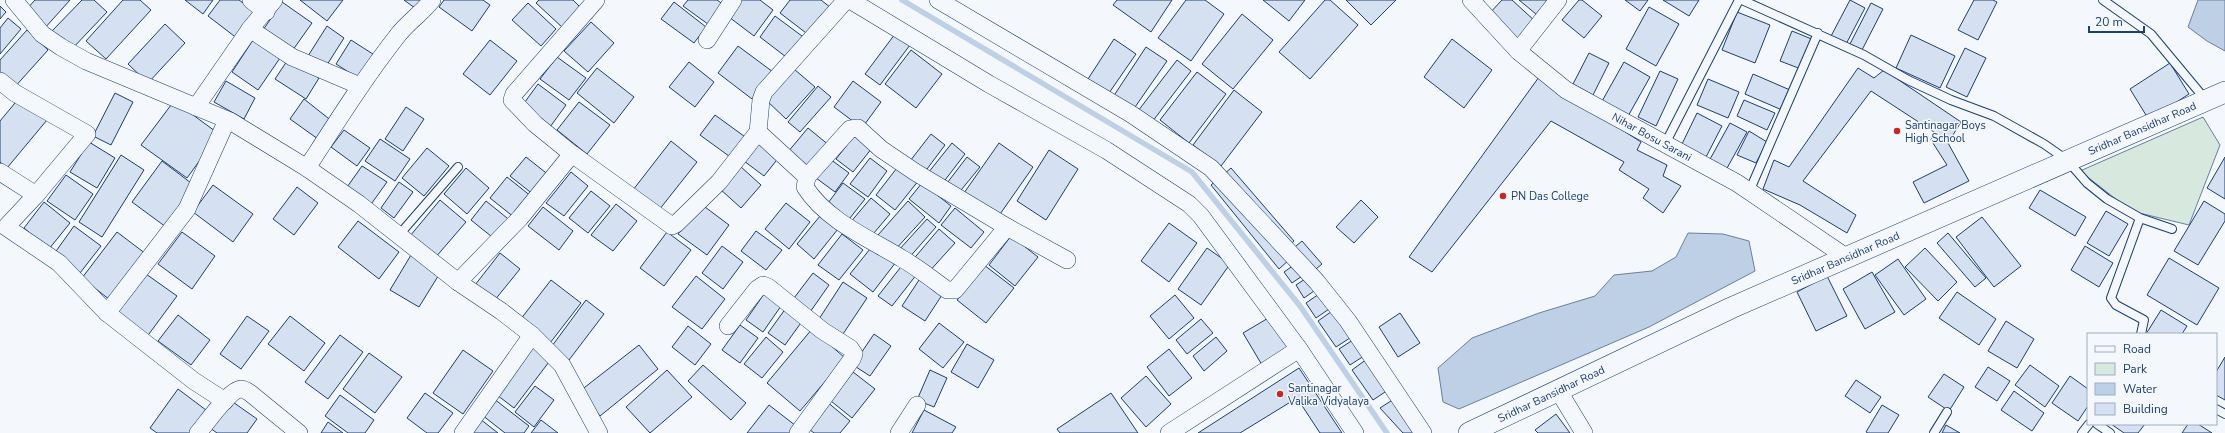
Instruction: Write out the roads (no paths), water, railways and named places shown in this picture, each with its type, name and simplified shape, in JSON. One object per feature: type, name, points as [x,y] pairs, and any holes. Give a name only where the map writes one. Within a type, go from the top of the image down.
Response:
[{"type":"street","points":[[196,107],[250,29],[270,6],[251,0]]},
{"type":"street","points":[[307,168],[360,86],[399,34],[420,16],[432,0]]},
{"type":"street","points":[[596,0],[514,94],[512,100],[535,124],[572,154],[667,224],[672,226],[676,224],[719,182],[758,132],[761,100],[764,92],[846,0]]},
{"type":"street","points":[[707,40],[733,0]]},
{"type":"street","points":[[850,0],[989,84],[1106,150],[1189,204],[1202,216],[1299,349],[1355,433]]},
{"type":"street","points":[[938,0],[1131,114],[1210,168],[1317,282],[1339,310],[1423,433]]},
{"type":"street","name":"Nihar Bosu Sarani","points":[[1471,0],[1518,51],[1566,90],[1749,192],[1846,257]]},
{"type":"street","points":[[1518,51],[1558,0]]},
{"type":"street","points":[[22,3],[42,34],[61,48],[86,61],[227,120],[307,168],[359,204],[458,282],[501,311],[532,336],[562,365],[599,433]]},
{"type":"street","points":[[250,29],[292,57],[360,86]]},
{"type":"street","points":[[0,81],[15,93],[87,134],[36,195],[6,227],[59,263],[107,312],[194,381],[225,401]]},
{"type":"street","name":"Sridhar Bansidhar Road","points":[[1469,433],[1731,308],[2225,92]]},
{"type":"street","points":[[107,312],[187,209],[227,120]]},
{"type":"street","points":[[1007,227],[955,290],[947,290],[902,258],[848,227],[812,198],[805,187],[807,177],[850,129],[858,128],[881,150],[1007,227],[1067,260]]},
{"type":"street","points":[[758,132],[807,177]]},
{"type":"street","points":[[458,282],[490,251],[520,218],[572,154]]},
{"type":"street","points":[[0,172],[36,195]]},
{"type":"street","points":[[728,326],[757,288],[763,285],[768,287],[822,331],[850,348],[854,354],[852,359],[804,431]]},
{"type":"street","points":[[463,433],[532,336]]},
{"type":"street","points":[[1169,433],[1299,349]]},
{"type":"street","points":[[198,433],[236,390],[246,390],[299,433]]},
{"type":"street","points":[[1558,390],[1584,433]]},
{"type":"street","points":[[899,433],[917,405]]},
{"type":"lane","points":[[1665,144],[1741,0],[1818,33],[1944,97],[1994,116],[2068,160],[2087,183],[2107,199],[2140,218],[2172,229]]},
{"type":"lane","points":[[2103,0],[2151,34],[2206,100]]},
{"type":"lane","points":[[1749,192],[1818,33]]},
{"type":"lane","points":[[398,236],[458,167]]},
{"type":"lane","points":[[2140,218],[2111,298],[2116,305],[2144,320],[2141,333]]},
{"type":"lane","points":[[1934,433],[1947,412]]},
{"type":"lane","points":[[2082,433],[2088,425]]},
{"type":"lane","points":[[2098,425],[2110,433]]},
{"type":"water","points":[[2198,0],[2225,0],[2225,51],[2207,41],[2188,27]]},
{"type":"water","points":[[1688,233],[1723,234],[1749,241],[1755,271],[1649,327],[1459,409],[1443,402],[1438,368],[1472,338],[1539,313],[1595,296],[1614,275],[1652,271],[1676,257]]},
{"type":"waterway","points":[[902,0],[1192,172],[1300,306],[1387,433]]},
{"type":"place","name":"Santinagar Boys High School","points":[[1897,131]]},
{"type":"place","name":"PN Das College","points":[[1503,196]]},
{"type":"place","name":"Santinagar Valika Vidyalaya","points":[[1280,394]]}]
